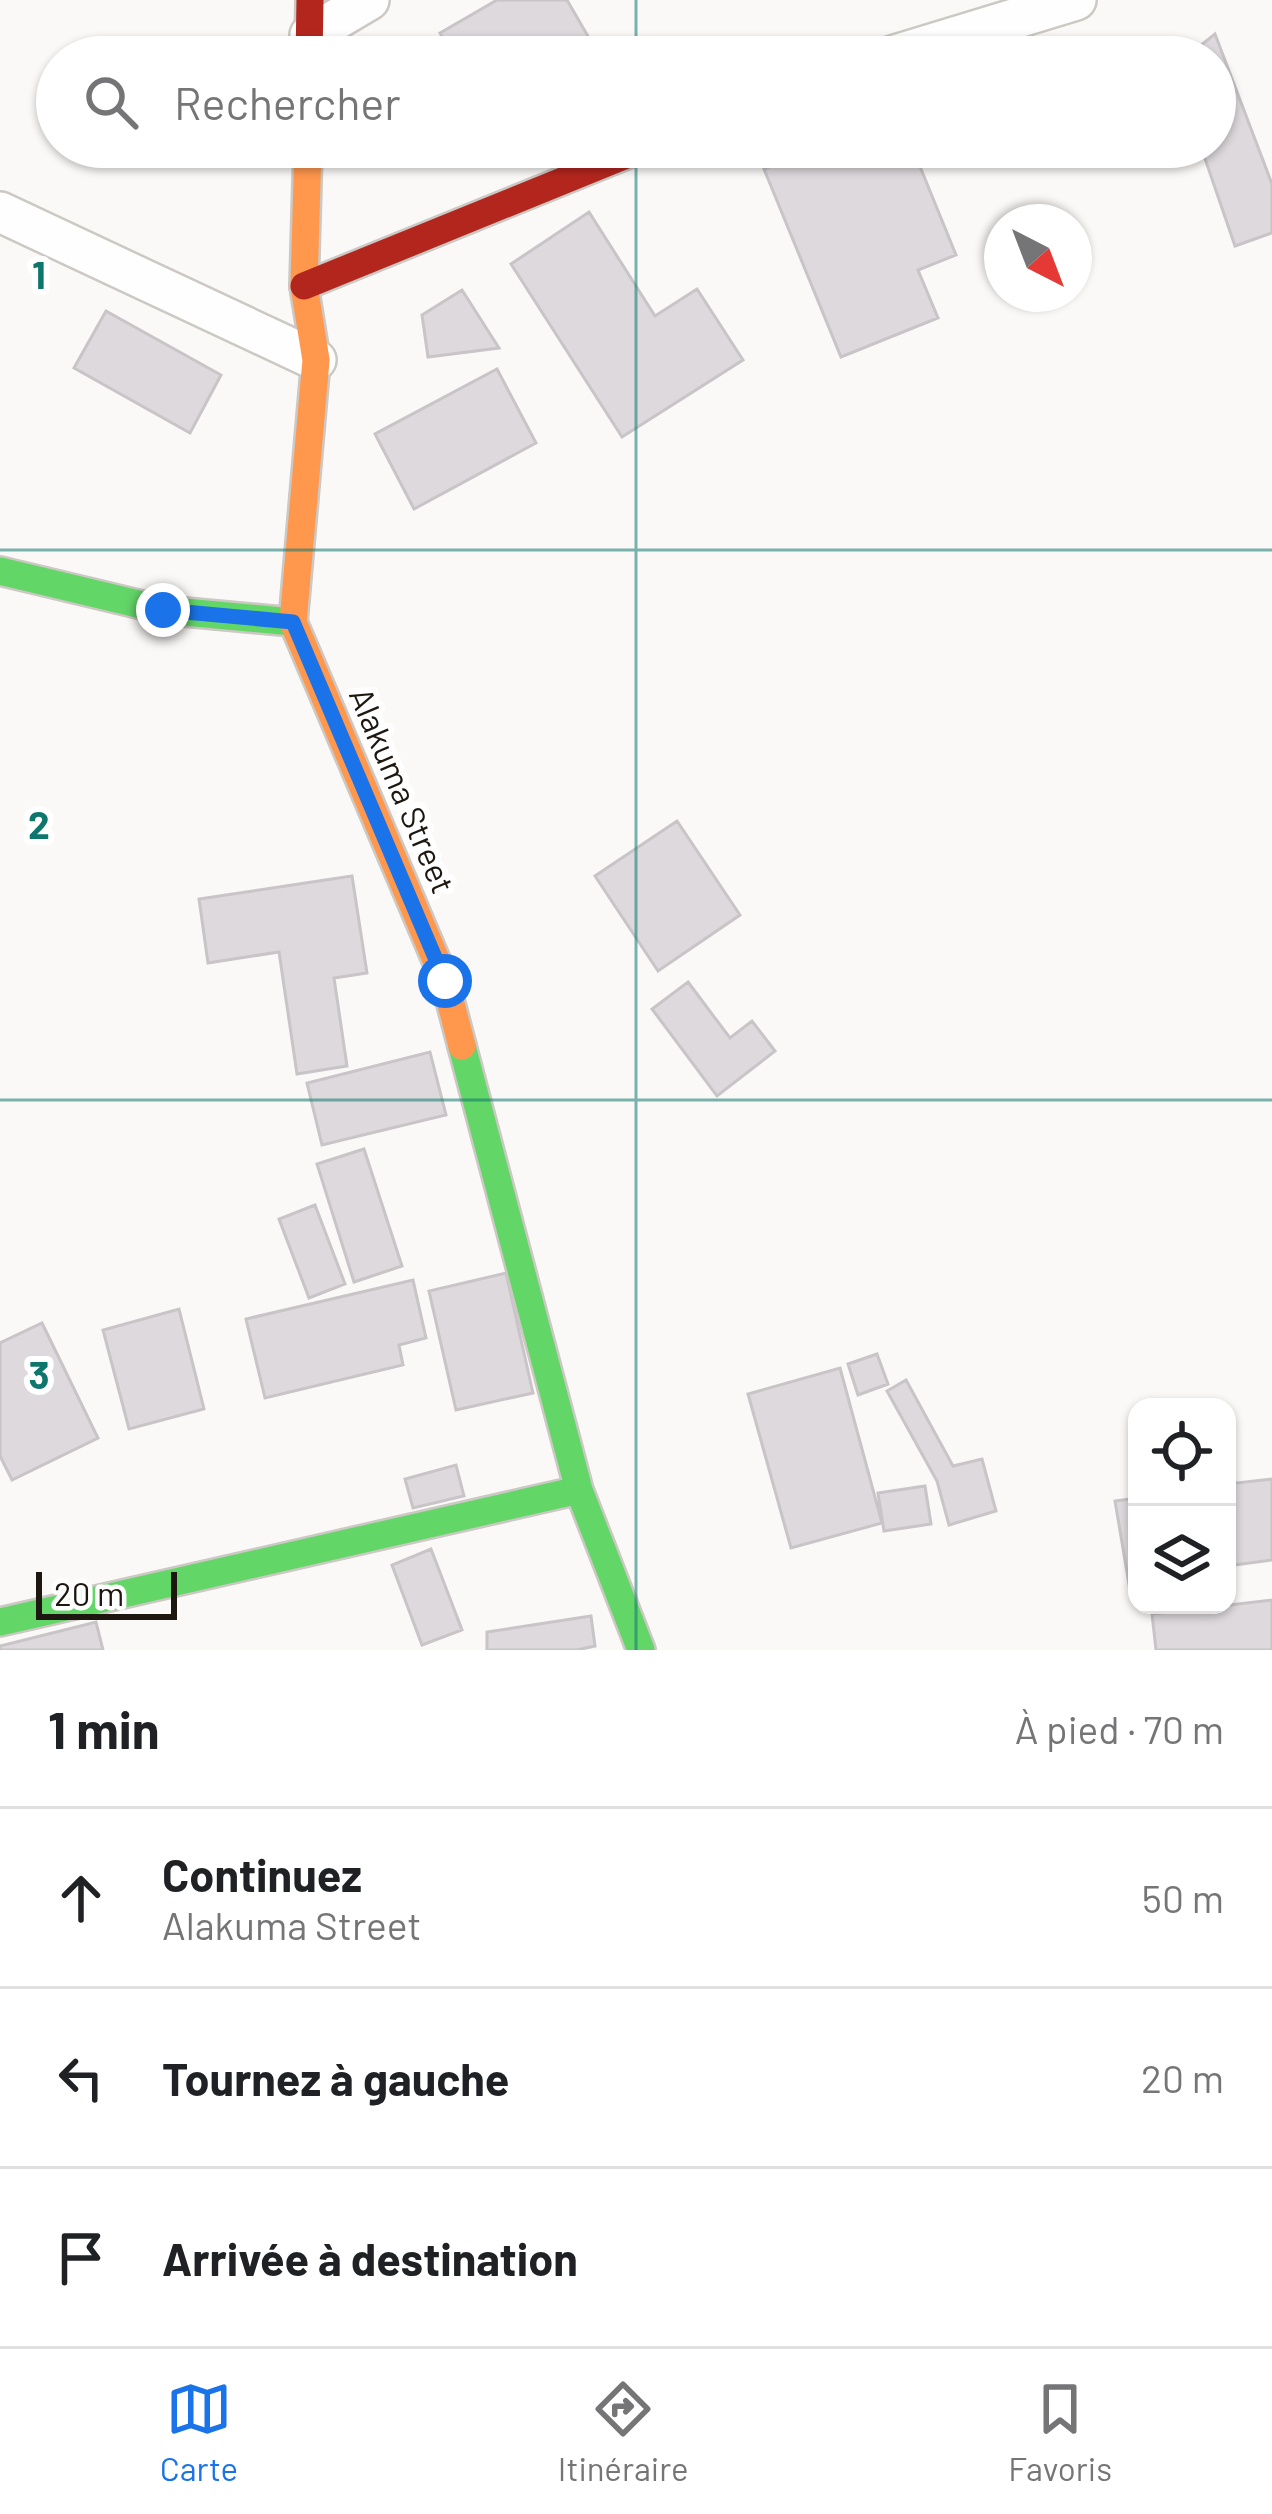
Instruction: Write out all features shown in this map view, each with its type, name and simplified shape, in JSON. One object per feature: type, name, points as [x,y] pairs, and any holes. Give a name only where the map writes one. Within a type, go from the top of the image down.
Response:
[{"type":"street","points":[[310,31],[369,0]]},
{"type":"street","points":[[958,36],[1076,0]]},
{"type":"street","name":"Alakuma Street","points":[[307,168],[304,286],[316,360],[293,622],[445,981],[579,1490],[641,1650]]},
{"type":"street","points":[[304,286],[594,168]]},
{"type":"street","points":[[0,212],[316,360]]},
{"type":"street","points":[[0,571],[163,610],[293,622]]},
{"type":"street","points":[[0,1622],[579,1490]]},
{"type":"building","points":[[497,0],[567,0],[588,36],[442,36]]},
{"type":"building","points":[[1236,89],[1272,184],[1272,233],[1235,246],[1208,168],[1236,168]]},
{"type":"building","points":[[921,168],[956,255],[918,270],[938,318],[841,357],[764,169]]},
{"type":"building","points":[[589,212],[655,316],[697,289],[743,360],[622,437],[511,264]]},
{"type":"building","points":[[462,290],[499,348],[428,357],[422,315]]},
{"type":"building","points":[[106,311],[221,375],[190,433],[74,368]]},
{"type":"building","points":[[497,369],[536,443],[414,509],[375,434]]},
{"type":"building","points":[[677,821],[740,915],[658,971],[595,876]]},
{"type":"building","points":[[352,876],[367,973],[334,978],[347,1066],[297,1074],[279,952],[208,963],[199,899]]},
{"type":"building","points":[[688,982],[730,1038],[752,1021],[775,1051],[717,1096],[652,1009]]},
{"type":"building","points":[[430,1052],[446,1115],[322,1145],[307,1083]]},
{"type":"building","points":[[364,1149],[402,1266],[354,1282],[317,1164]]},
{"type":"building","points":[[315,1205],[345,1284],[309,1298],[279,1219]]},
{"type":"building","points":[[506,1273],[533,1393],[456,1410],[429,1291]]},
{"type":"building","points":[[413,1280],[426,1338],[399,1345],[403,1365],[265,1398],[246,1319]]},
{"type":"building","points":[[179,1309],[204,1409],[129,1429],[103,1330]]},
{"type":"building","points":[[42,1323],[98,1438],[12,1480],[0,1456],[0,1343]]},
{"type":"building","points":[[877,1354],[888,1384],[858,1395],[848,1364]]},
{"type":"building","points":[[840,1368],[882,1523],[791,1548],[748,1394]]},
{"type":"building","points":[[906,1380],[953,1466],[982,1459],[996,1511],[949,1525],[937,1481],[887,1391]]},
{"type":"building","points":[[456,1465],[464,1496],[413,1508],[405,1479]]},
{"type":"building","points":[[1272,1479],[1272,1560],[1236,1565],[1236,1483]]},
{"type":"building","points":[[925,1486],[931,1524],[884,1531],[878,1493]]},
{"type":"building","points":[[1128,1499],[1128,1578],[1115,1501]]},
{"type":"building","points":[[431,1549],[462,1630],[422,1645],[392,1565]]},
{"type":"building","points":[[1272,1600],[1272,1650],[1156,1650],[1152,1614],[1236,1614],[1236,1604]]},
{"type":"building","points":[[591,1616],[595,1646],[487,1650],[487,1632]]},
{"type":"building","points":[[96,1622],[103,1650],[0,1650],[0,1646]]},
{"type":"traffic: fast","points":[[0,571],[163,610],[293,622]]},
{"type":"traffic: fast","points":[[462,1046],[579,1490],[641,1650]]},
{"type":"traffic: fast","points":[[0,1622],[579,1490]]},
{"type":"traffic: slow","points":[[307,168],[304,286],[316,360],[293,622],[445,981],[462,1046]]},
{"type":"traffic: jam","points":[[309,36],[310,0]]},
{"type":"traffic: jam","points":[[304,286],[594,168]]},
{"type":"route","points":[[163,610],[293,622],[445,981]]}]
